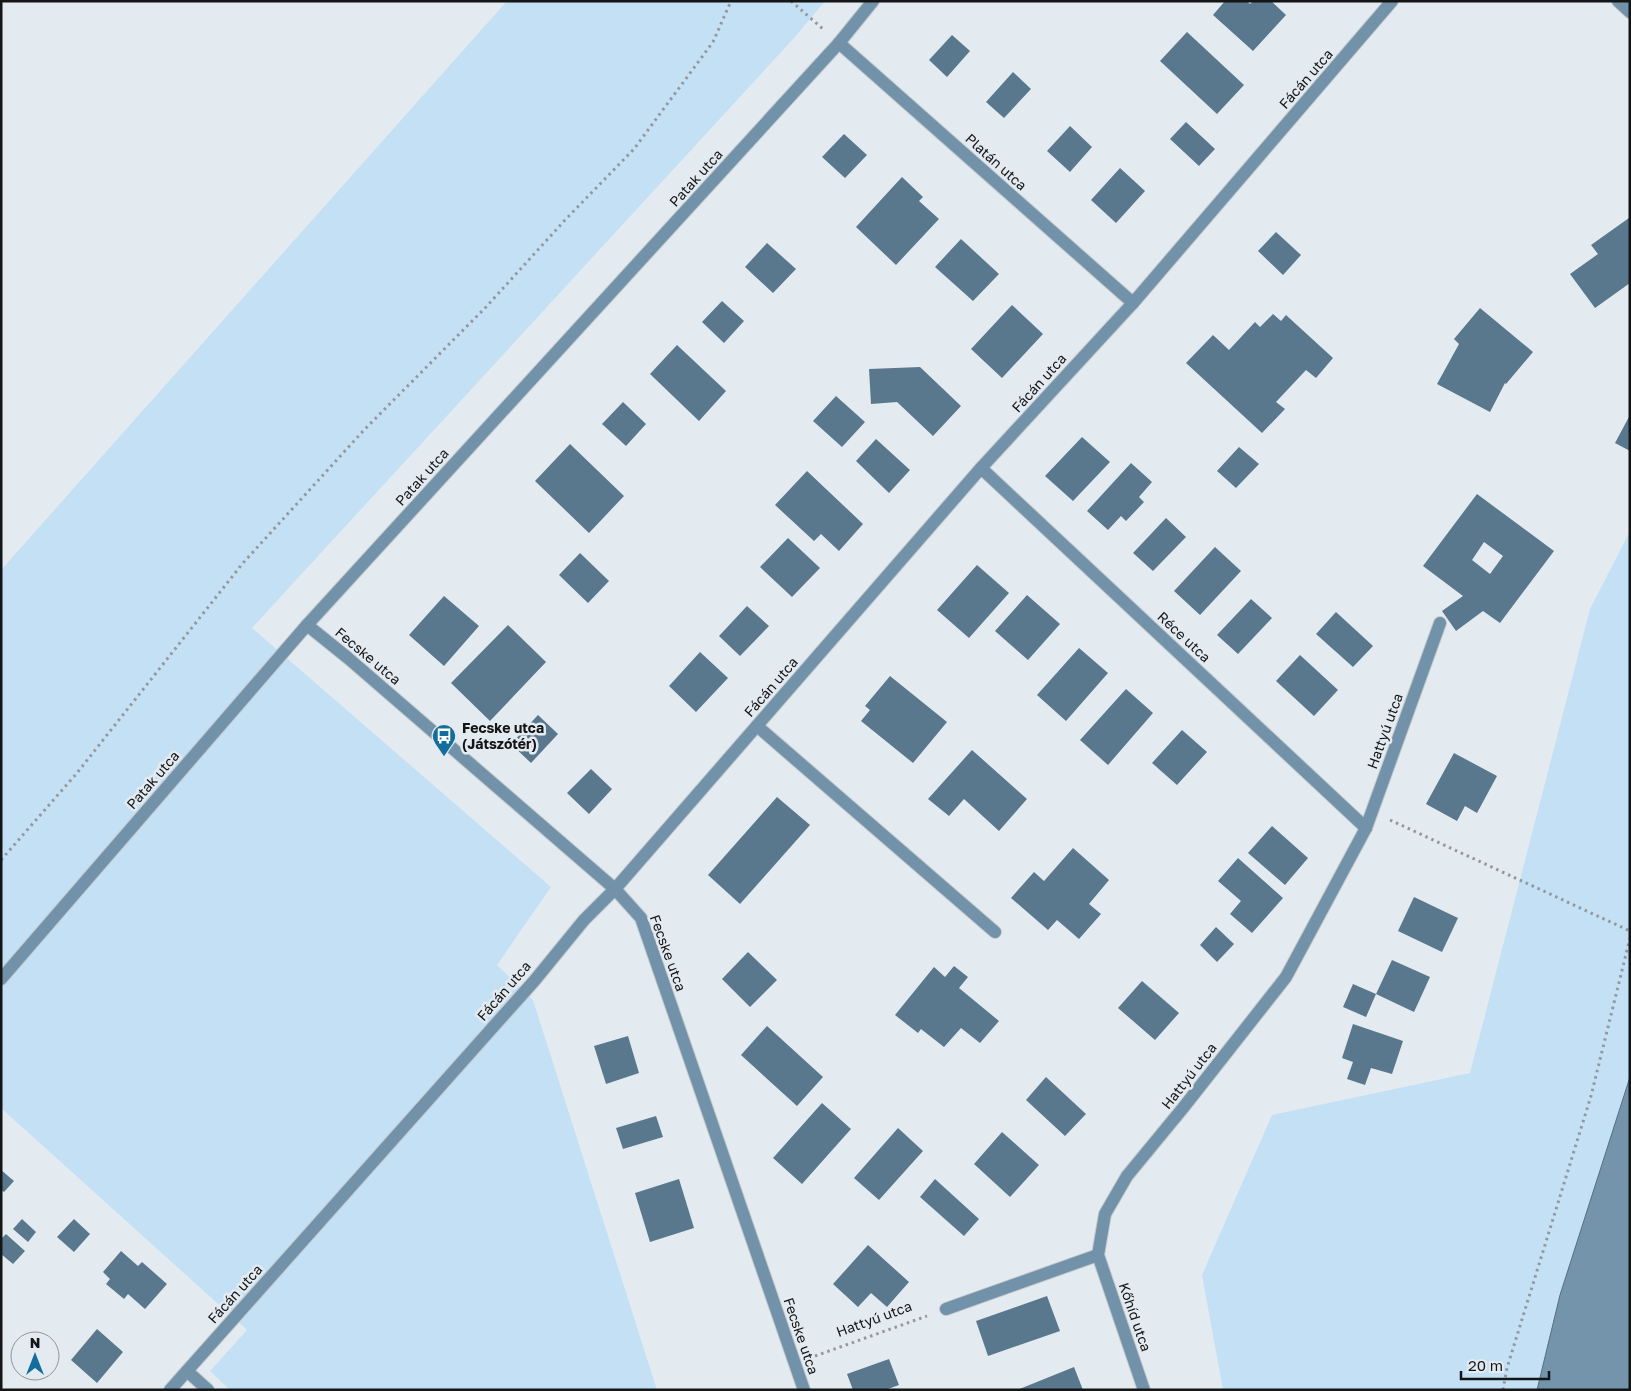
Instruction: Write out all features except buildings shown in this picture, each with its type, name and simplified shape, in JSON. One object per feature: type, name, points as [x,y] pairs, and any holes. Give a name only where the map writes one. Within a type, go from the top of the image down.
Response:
[{"type":"street","name":"Patak utca","points":[[1,979],[307,625],[839,43],[873,1]]},
{"type":"street","name":"Fácán utca","points":[[170,1390],[535,980],[584,920],[615,889],[981,468],[1133,303],[1392,1]]},
{"type":"street","points":[[1618,1],[1630,12]]},
{"type":"street","name":"Platán utca","points":[[839,43],[1133,303]]},
{"type":"street","name":"Réce utca","points":[[981,468],[1366,828]]},
{"type":"street","name":"Hattyú utca","points":[[1098,1255],[1105,1214],[1127,1176],[1286,977],[1366,828],[1440,624]]},
{"type":"street","name":"Fecske utca","points":[[307,625],[348,658],[615,889],[640,918],[804,1390]]},
{"type":"street","points":[[757,726],[994,932]]},
{"type":"street","points":[[946,1309],[1098,1255]]},
{"type":"street","name":"Kőhíd utca","points":[[1098,1255],[1144,1390]]},
{"type":"street","points":[[187,1371],[208,1390]]},
{"type":"path","points":[[1,860],[77,773],[243,563],[364,430],[486,307],[565,220],[634,149],[713,42],[731,1]]},
{"type":"path","points":[[791,1],[839,43]]},
{"type":"path","points":[[1372,812],[1630,931]]},
{"type":"path","points":[[1503,1390],[1507,1368],[1591,1096],[1630,938]]},
{"type":"path","name":"Hattyú utca","points":[[795,1364],[946,1309]]},
{"type":"shaded area","points":[[507,1],[825,1],[794,38],[252,628],[551,887],[497,965],[533,1000],[657,1390],[230,1390],[210,1371],[247,1330],[1,1108],[1,570]]},
{"type":"shaded area","points":[[1630,531],[1630,1077],[1560,1295],[1537,1390],[1223,1390],[1202,1275],[1272,1115],[1470,1073],[1590,609]]},
{"type":"shaded area","points":[[1630,1077],[1630,1390],[1537,1390],[1560,1295]]},
{"type":"place","name":"Fecske utca (Játszótér)","points":[[444,757]]}]
